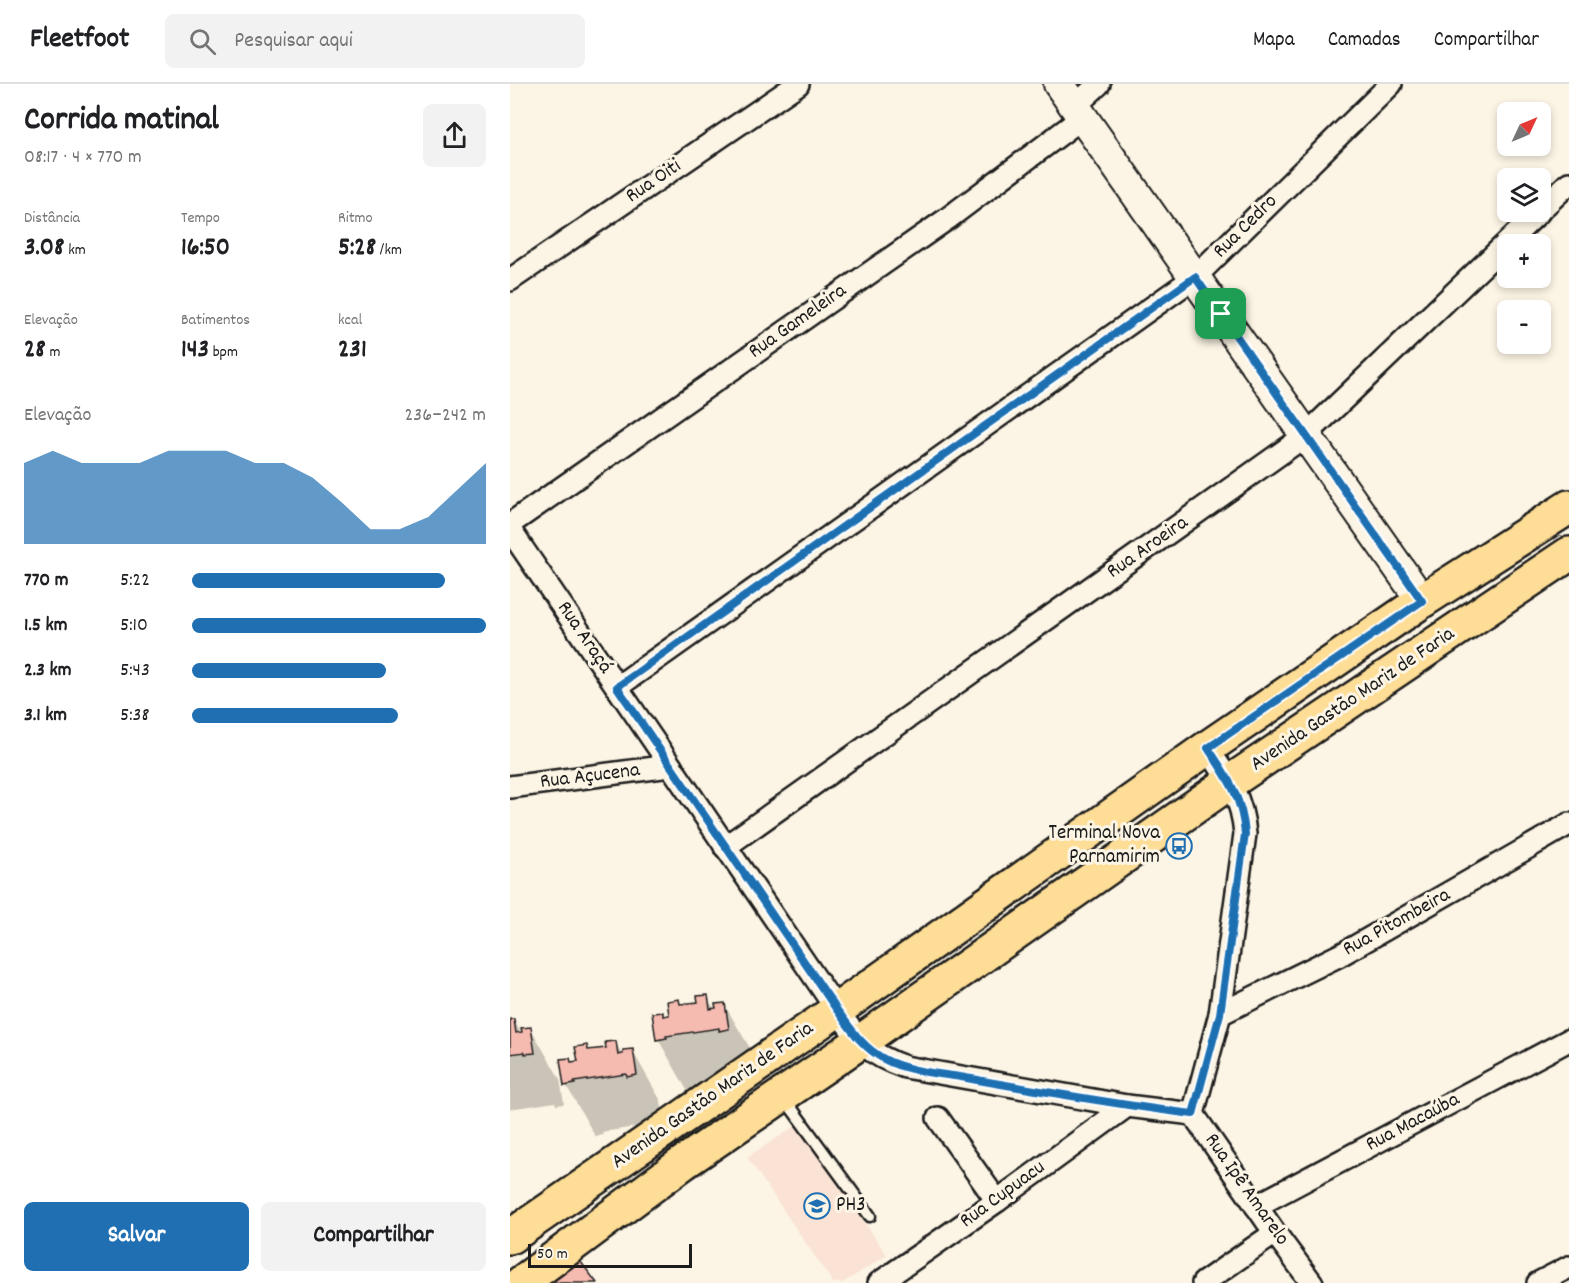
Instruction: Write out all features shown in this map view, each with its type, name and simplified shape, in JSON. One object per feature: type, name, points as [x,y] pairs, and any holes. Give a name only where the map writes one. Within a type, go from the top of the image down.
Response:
[{"type":"main road","points":[[1072,102],[1422,601]]},
{"type":"main road","name":"Avenida Gastão Mariz de Faria","points":[[510,1237],[1208,748],[1422,601],[1569,507]]},
{"type":"main road","name":"Avenida Gastão Mariz de Faria","points":[[521,1283],[683,1163],[860,1042],[1230,782],[1569,555]]},
{"type":"street","name":"Rua Oiti","points":[[510,280],[798,84]]},
{"type":"street","name":"Rua Gameleira","points":[[510,524],[947,219],[1072,102],[1099,84]]},
{"type":"street","name":"Rua Cedro","points":[[617,687],[1195,277],[1391,84]]},
{"type":"street","name":"Rua Aroeira","points":[[1551,200],[1569,183]]},
{"type":"street","name":"Rua Aroeira","points":[[725,847],[1305,436],[1529,222]]},
{"type":"street","name":"Rua Araçá","points":[[513,540],[617,687],[860,1042],[886,1061],[905,1067],[1127,1106],[1193,1114]]},
{"type":"street","name":"Rua Ipê Amarelo","points":[[1208,748],[1230,782],[1243,812],[1245,834],[1220,1014],[1193,1114],[1312,1283]]},
{"type":"street","name":"Rua Açucena","points":[[510,787],[670,766]]},
{"type":"street","name":"Rua Pitombeira","points":[[1220,1014],[1342,954],[1569,824]]},
{"type":"street","name":"Rua Macaúba","points":[[1257,1206],[1569,1040]]},
{"type":"street","name":"Rua Cupuacu","points":[[879,1283],[1127,1106]]},
{"type":"street","points":[[938,1118],[997,1200]]},
{"type":"street","points":[[1203,1283],[1275,1233]]},
{"type":"street","points":[[1538,1283],[1569,1267]]},
{"type":"lane","points":[[783,1095],[870,1216]]},
{"type":"shaded area","name":"PH3","points":[[797,1125],[887,1255],[843,1283],[833,1283],[747,1157]]},
{"type":"building","points":[[708,995],[710,1009],[716,1008],[715,1004],[725,1003],[729,1029],[719,1031],[719,1028],[666,1036],[667,1038],[656,1040],[652,1013],[663,1012],[663,1016],[669,1015],[667,1001],[679,999],[680,1004],[698,1002],[697,996]]},
{"type":"building","points":[[510,1019],[514,1019],[516,1033],[522,1032],[521,1028],[531,1027],[535,1053],[510,1054]]},
{"type":"building","points":[[616,1041],[618,1055],[623,1054],[623,1050],[633,1049],[637,1075],[627,1077],[626,1074],[574,1082],[575,1084],[564,1086],[560,1059],[570,1058],[571,1062],[578,1061],[575,1047],[587,1045],[588,1050],[606,1048],[605,1042]]},
{"type":"building","points":[[577,1257],[597,1283],[544,1283]]},
{"type":"place","name":"Terminal Nova Parnamirim","points":[[1179,846]]},
{"type":"place","name":"PH3","points":[[817,1206]]},
{"type":"route","points":[[1195,277],[1221,314],[1422,601],[1208,748],[1230,782],[1243,812],[1245,834],[1220,1014],[1193,1114],[1127,1106],[905,1067],[886,1061],[860,1042],[617,687],[1195,277]]}]
